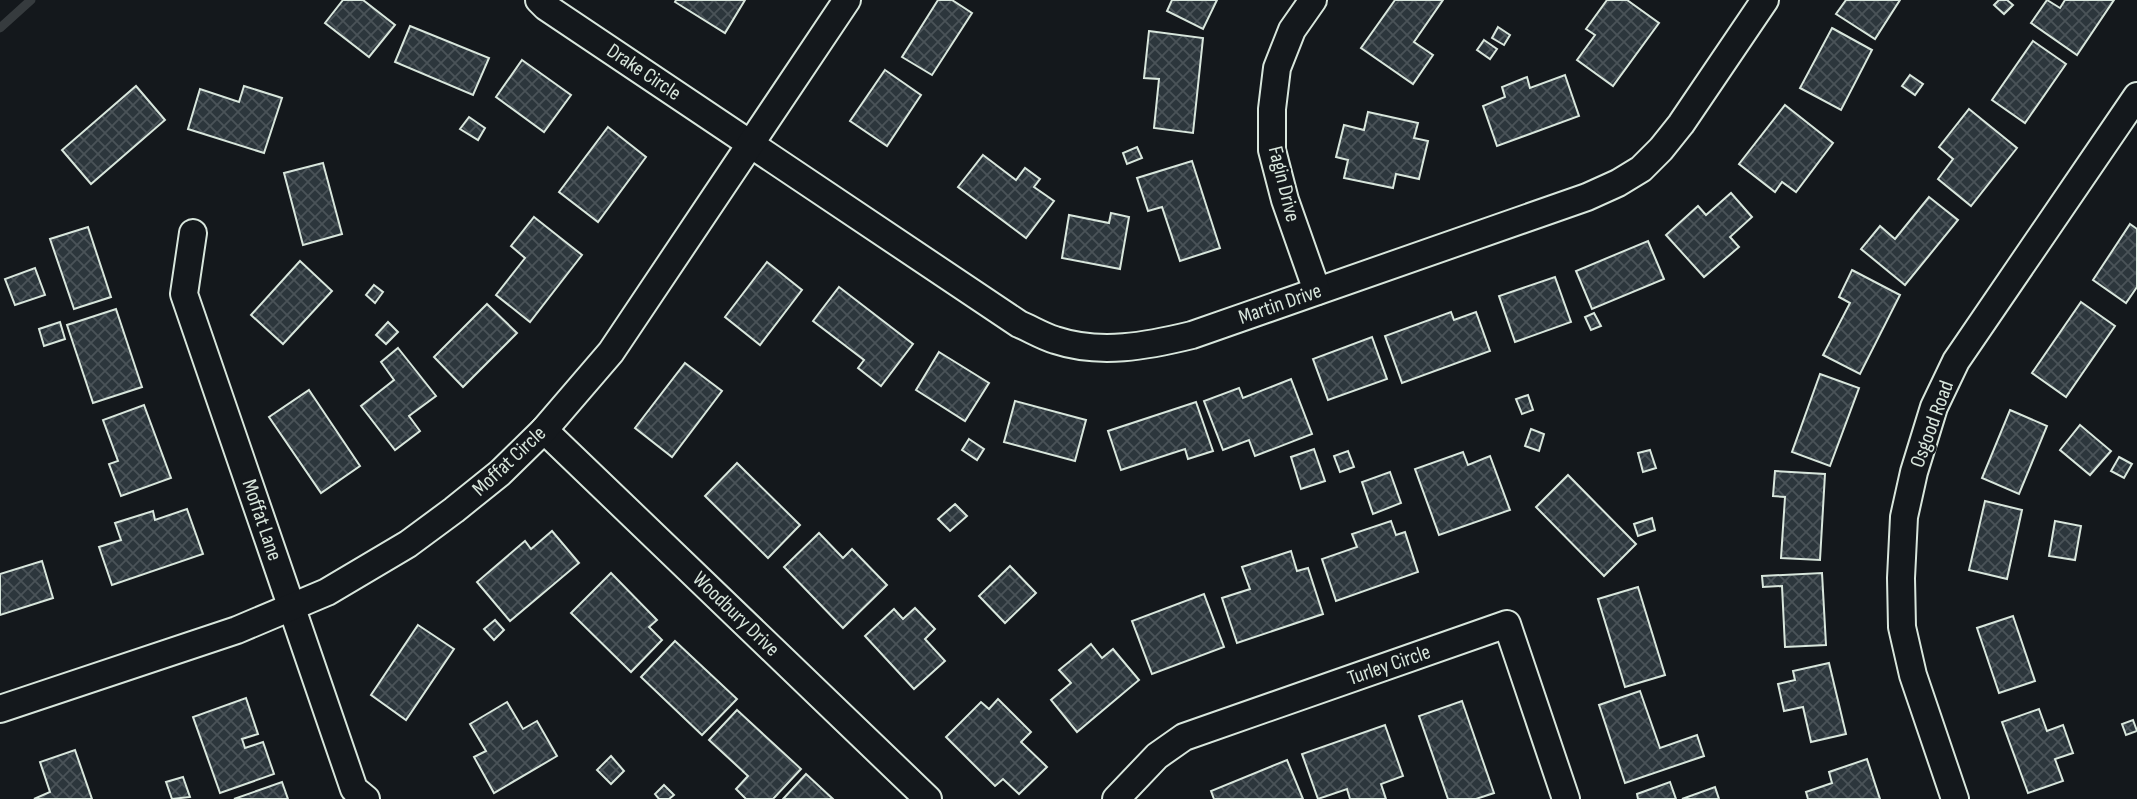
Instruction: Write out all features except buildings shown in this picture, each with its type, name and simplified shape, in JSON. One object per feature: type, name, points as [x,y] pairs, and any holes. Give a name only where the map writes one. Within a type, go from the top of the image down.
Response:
[{"type":"street","name":"Drake Circle","points":[[539,0],[750,142]]},
{"type":"street","name":"Moffat Circle","points":[[0,709],[237,630],[327,592],[408,544],[500,472],[544,430],[611,352],[847,0]]},
{"type":"street","name":"Fagin Drive","points":[[1312,0],[1292,30],[1277,68],[1272,108],[1272,150],[1285,200],[1317,291]]},
{"type":"street","name":"Martin Drive","points":[[750,142],[1019,324],[1055,340],[1087,346],[1118,348],[1150,345],[1192,335],[1587,197],[1618,183],[1641,169],[1681,124],[1765,0]]},
{"type":"street","name":"Osgood Road","points":[[1955,799],[1913,675],[1902,627],[1904,517],[1914,472],[1934,407],[1956,360],[2137,96]]},
{"type":"street","name":"Moffat Lane","points":[[193,233],[184,294],[354,789],[366,799]]},
{"type":"street","name":"Woodbury Drive","points":[[544,430],[928,799]]},
{"type":"street","name":"Turley Circle","points":[[1116,799],[1157,756],[1184,737],[1507,624],[1566,799]]},
{"type":"waterway","points":[[0,28],[31,0]]}]
